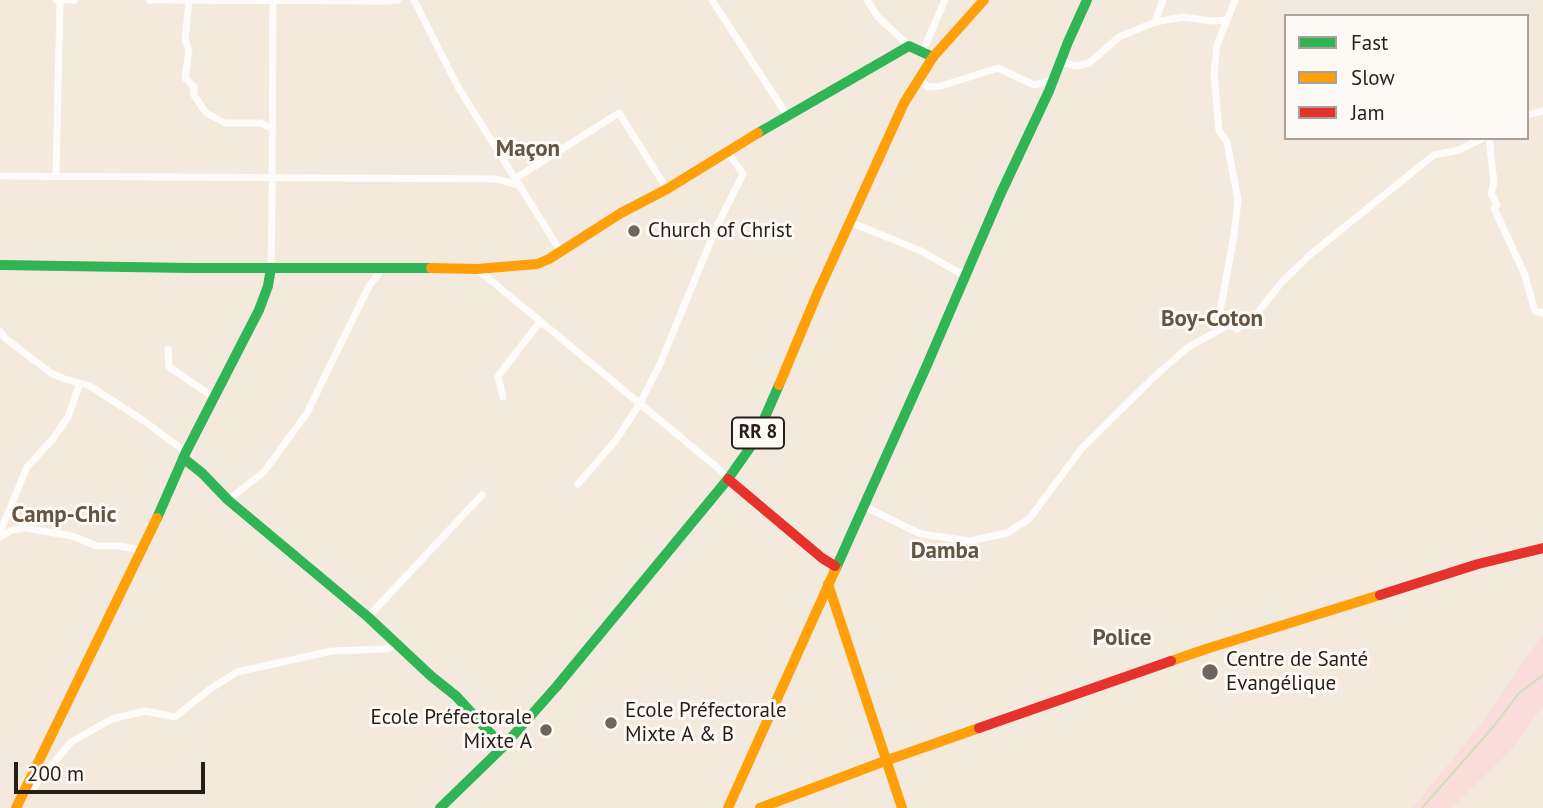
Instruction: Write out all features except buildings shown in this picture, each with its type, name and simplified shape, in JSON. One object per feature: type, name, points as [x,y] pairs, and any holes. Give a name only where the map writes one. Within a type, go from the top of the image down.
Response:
[{"type":"street","points":[[56,176],[58,0],[74,0]]},
{"type":"street","points":[[150,0],[398,0]]},
{"type":"street","points":[[16,808],[142,551],[185,455],[259,310],[268,286],[271,268],[272,0]]},
{"type":"street","points":[[414,0],[458,88],[561,252]]},
{"type":"street","points":[[712,0],[788,117]]},
{"type":"street","points":[[867,0],[878,17],[909,46],[927,55],[945,0]]},
{"type":"street","name":"RR 8","points":[[440,808],[503,747],[575,666],[728,479],[754,442],[818,292],[927,55],[984,0]]},
{"type":"street","points":[[727,808],[1087,0]]},
{"type":"street","points":[[1155,22],[1163,0]]},
{"type":"street","points":[[1235,0],[1217,45],[1213,73],[1219,131],[1227,142],[1238,200],[1219,316],[1237,329],[1258,312],[1281,283],[1312,253],[1434,155],[1459,150],[1479,140]]},
{"type":"street","points":[[189,1],[185,40],[189,50],[185,78],[194,87],[194,95],[205,113],[225,123],[261,123],[272,129]]},
{"type":"street","points":[[1060,62],[1077,66],[1089,63],[1119,37],[1155,22],[1183,17],[1227,20]]},
{"type":"street","points":[[0,265],[477,269],[537,264],[909,46]]},
{"type":"street","points":[[918,79],[928,88],[998,68],[1034,85],[1053,80]]},
{"type":"street","points":[[516,178],[619,113],[667,188]]},
{"type":"street","points":[[1489,140],[1494,183],[1491,193],[1497,205],[1494,208],[1524,273],[1535,311],[1543,313]]},
{"type":"street","points":[[578,484],[616,440],[639,405],[660,364],[743,174],[727,151]]},
{"type":"street","points":[[0,176],[496,178],[521,186]]},
{"type":"street","points":[[850,222],[921,251],[958,272],[966,273]]},
{"type":"street","points":[[228,500],[264,472],[307,413],[369,286],[383,268]]},
{"type":"street","points":[[477,269],[822,558],[835,566]]},
{"type":"street","points":[[503,397],[498,376],[540,322]]},
{"type":"street","points":[[863,506],[921,534],[970,541],[1007,533],[1029,519],[1082,448],[1153,378],[1187,348],[1230,324]]},
{"type":"street","points":[[0,331],[5,338],[51,373],[90,386],[162,433],[228,500],[368,617],[456,696],[503,747]]},
{"type":"street","points":[[168,349],[169,367],[215,398]]},
{"type":"street","points":[[0,534],[27,467],[53,439],[68,417],[80,383]]},
{"type":"street","points":[[368,617],[482,495]]},
{"type":"street","points":[[0,534],[25,528],[72,536],[97,546],[119,546],[142,551]]},
{"type":"street","points":[[760,808],[885,761],[1209,648],[1478,564],[1543,548]]},
{"type":"street","points":[[828,584],[902,808]]},
{"type":"street","points":[[25,791],[34,787],[71,742],[112,719],[145,711],[175,717],[210,689],[237,672],[332,651],[386,649],[396,644]]},
{"type":"shaded area","points":[[1543,634],[1543,706],[1510,751],[1452,808],[1413,808],[1482,722]]},
{"type":"waterway","points":[[1422,808],[1494,726],[1519,693],[1543,675]]},
{"type":"traffic: fast","points":[[836,568],[1087,0]]},
{"type":"traffic: fast","points":[[758,133],[909,46],[933,57]]},
{"type":"traffic: fast","points":[[0,265],[431,268]]},
{"type":"traffic: fast","points":[[157,518],[186,452],[259,310],[271,268]]},
{"type":"traffic: fast","points":[[440,808],[503,747],[557,686],[728,479],[754,442],[779,385]]},
{"type":"traffic: fast","points":[[183,458],[456,696],[503,747]]},
{"type":"traffic: slow","points":[[779,385],[904,103],[933,57],[984,0]]},
{"type":"traffic: slow","points":[[431,268],[477,269],[537,264],[758,133]]},
{"type":"traffic: slow","points":[[16,808],[157,518]]},
{"type":"traffic: slow","points":[[728,808],[836,568]]},
{"type":"traffic: slow","points":[[828,584],[902,808]]},
{"type":"traffic: slow","points":[[1171,661],[1380,595]]},
{"type":"traffic: slow","points":[[760,808],[979,728]]},
{"type":"traffic: jam","points":[[728,479],[835,566]]},
{"type":"traffic: jam","points":[[1380,595],[1478,564],[1543,548]]},
{"type":"traffic: jam","points":[[979,728],[1171,661]]},
{"type":"place","name":"Church of Christ","points":[[634,231]]},
{"type":"place","name":"Centre de Santé Evangélique","points":[[1210,672]]},
{"type":"place","name":"Ecole Préfectorale Mixte A & B","points":[[611,723]]},
{"type":"place","name":"Ecole Préfectorale Mixte A","points":[[546,730]]},
{"type":"district","name":"Maçon","points":[[528,149]]},
{"type":"district","name":"Boy-Coton","points":[[1212,319]]},
{"type":"district","name":"Camp-Chic","points":[[64,515]]},
{"type":"district","name":"Damba","points":[[945,551]]},
{"type":"district","name":"Police","points":[[1122,638]]}]
